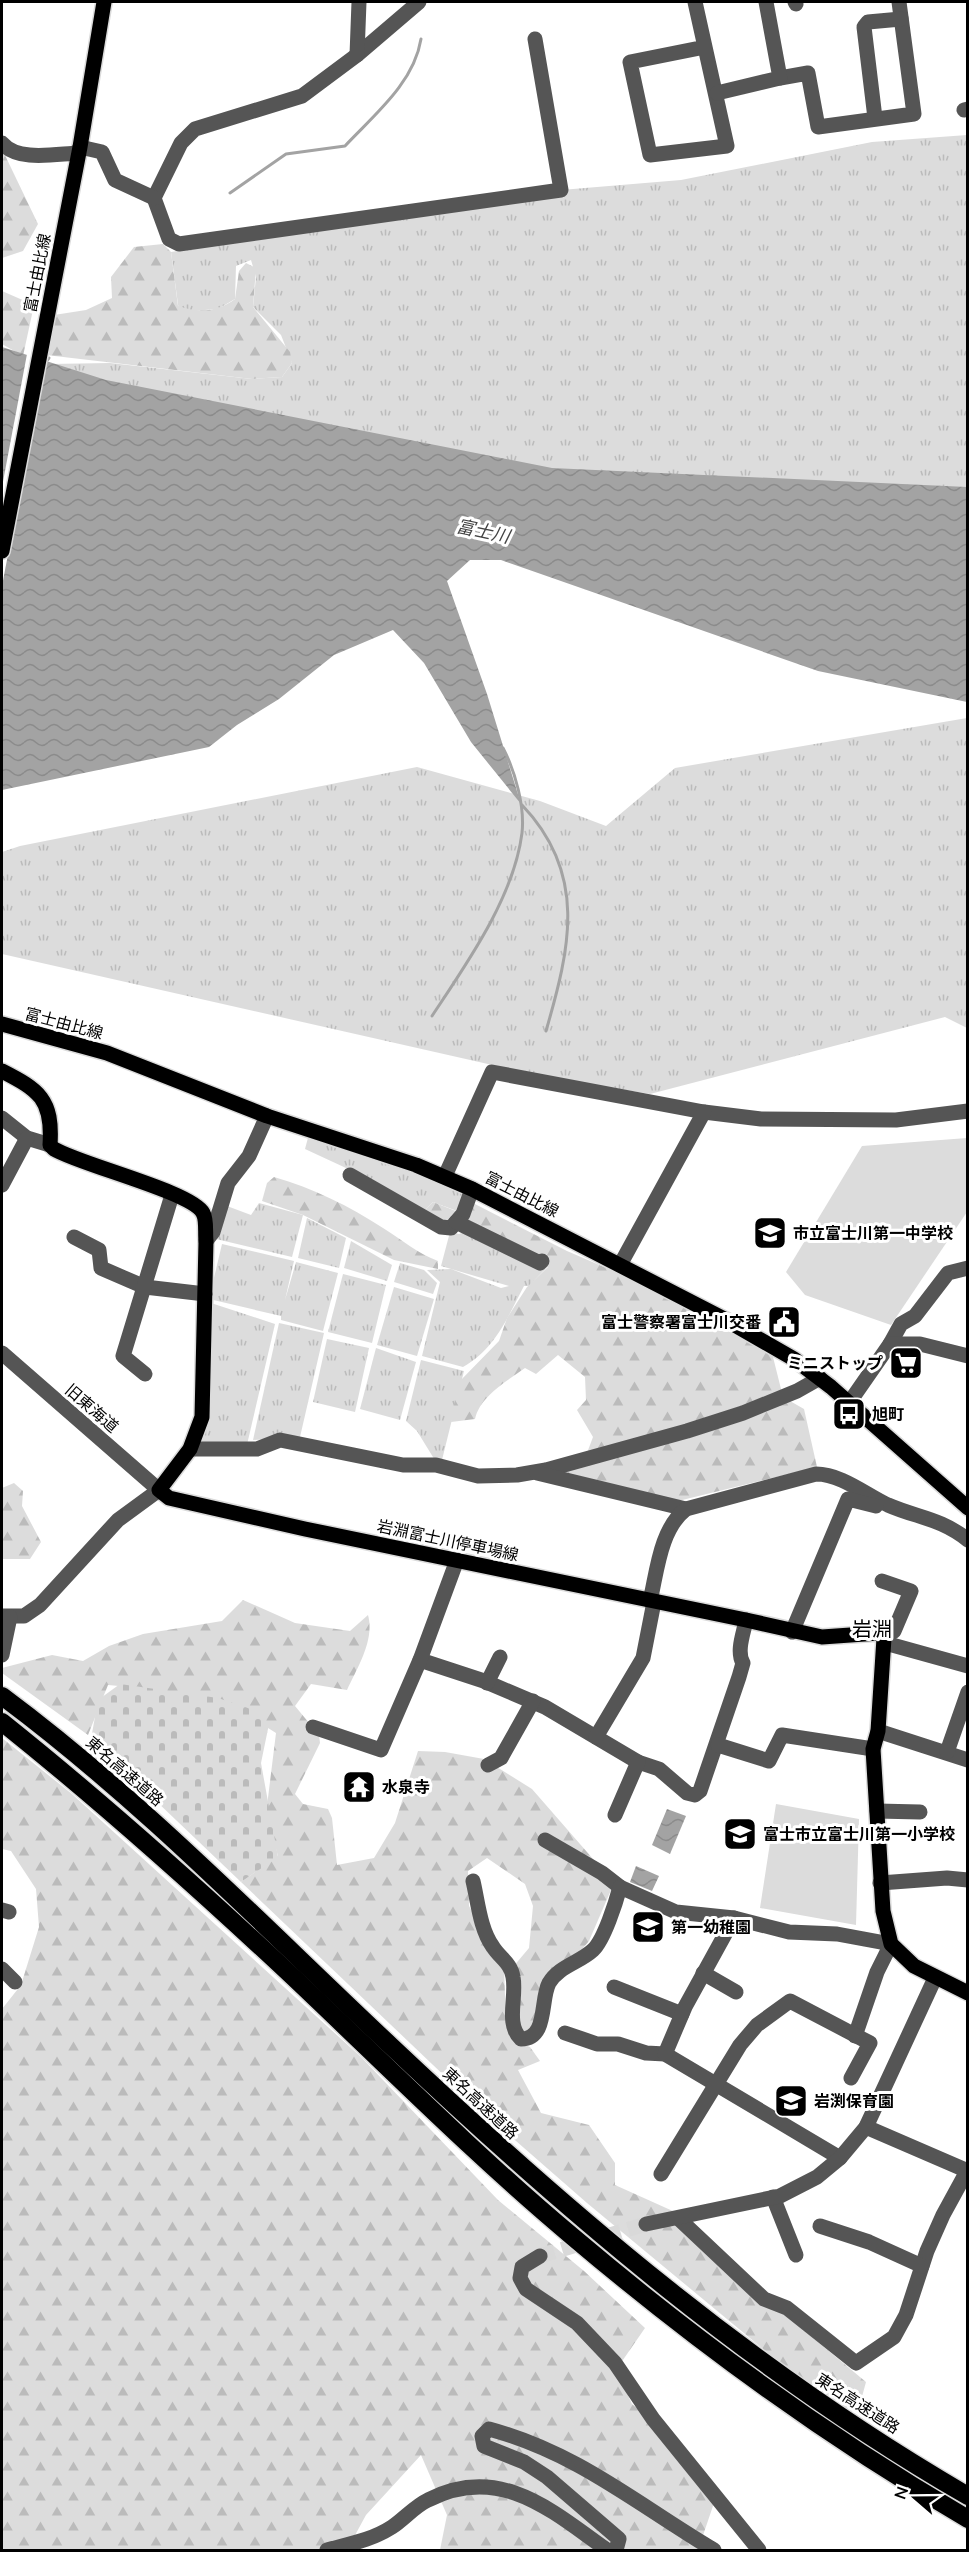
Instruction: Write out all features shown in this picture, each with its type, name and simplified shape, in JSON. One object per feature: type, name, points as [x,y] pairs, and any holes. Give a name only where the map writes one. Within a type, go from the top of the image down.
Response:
[{"type":"highway","name":"東名高速道路","points":[[5,1699],[94,1770],[161,1829],[513,2160],[611,2244],[728,2338],[793,2384],[968,2496]]},
{"type":"highway","points":[[2,1722],[83,1786],[148,1844],[501,2174],[571,2236],[736,2368],[848,2445],[968,2519]]},
{"type":"main road","name":"富士由比線","points":[[2,551],[79,150],[104,2]]},
{"type":"main road","name":"富士由比線","points":[[2,1024],[107,1053],[267,1116],[446,1176],[472,1189],[726,1320],[794,1359],[820,1378],[968,1508]]},
{"type":"main road","points":[[2,1071],[38,1092],[50,1116],[50,1145],[60,1152],[196,1205],[204,1214],[206,1241],[202,1417],[190,1449],[159,1490]]},
{"type":"main road","name":"岩淵富士川停車場線","points":[[159,1490],[169,1497],[196,1504],[746,1620],[792,1632],[822,1637],[879,1633],[885,1640]]},
{"type":"main road","points":[[885,1640],[878,1731],[873,1749],[883,1911],[891,1944],[914,1966],[968,1993]]},
{"type":"street","points":[[357,55],[359,2]]},
{"type":"street","points":[[419,2],[357,55],[302,96],[195,129],[180,143],[154,198],[169,239],[179,244],[561,190],[535,39]]},
{"type":"street","points":[[695,2],[717,93],[727,146],[650,155],[630,62],[705,47]]},
{"type":"street","points":[[766,2],[780,78]]},
{"type":"street","points":[[717,93],[808,72],[818,127],[914,114],[899,2]]},
{"type":"street","points":[[875,118],[864,27],[868,22],[901,20]]},
{"type":"street","points":[[2,144],[7,150],[24,154],[79,150],[102,152],[115,180],[154,198]]},
{"type":"street","points":[[446,1176],[492,1072],[704,1112],[761,1119],[896,1120],[968,1111]]},
{"type":"street","points":[[620,1265],[704,1112]]},
{"type":"street","points":[[206,1241],[213,1232],[228,1183],[249,1156],[267,1116]]},
{"type":"street","points":[[2,1118],[27,1138],[50,1145]]},
{"type":"street","points":[[2,1185],[27,1138]]},
{"type":"street","points":[[350,1175],[441,1227],[451,1228],[463,1214],[472,1189]]},
{"type":"street","points":[[145,1374],[123,1356],[172,1195]]},
{"type":"street","points":[[456,1222],[540,1263],[542,1261]]},
{"type":"street","points":[[74,1237],[99,1250],[101,1268],[145,1287],[205,1294]]},
{"type":"street","points":[[849,1403],[890,1344],[901,1324],[915,1316],[948,1273],[968,1268]]},
{"type":"street","points":[[890,1344],[920,1344],[968,1356]]},
{"type":"street","name":"旧東海道","points":[[2,1353],[159,1490]]},
{"type":"street","points":[[190,1449],[258,1449],[280,1440],[403,1465],[436,1465],[478,1476],[534,1472],[676,1434],[743,1413],[797,1391],[820,1378]]},
{"type":"street","points":[[534,1472],[686,1509],[816,1474],[834,1477],[890,1506],[945,1524],[968,1540]]},
{"type":"street","points":[[2,1655],[6,1617],[24,1616],[40,1605],[118,1520],[159,1490]]},
{"type":"street","points":[[792,1632],[848,1499],[890,1506]]},
{"type":"street","points":[[596,1737],[643,1658],[666,1538],[673,1522],[686,1509]]},
{"type":"street","points":[[313,1727],[381,1750],[420,1660],[457,1560]]},
{"type":"street","points":[[882,1581],[911,1591],[894,1631],[885,1640],[968,1666]]},
{"type":"street","points":[[420,1660],[533,1701],[638,1762],[659,1769],[687,1794],[695,1795],[700,1791],[718,1745],[739,1677],[746,1620]]},
{"type":"street","points":[[488,1683],[500,1657]]},
{"type":"street","points":[[947,1752],[968,1692]]},
{"type":"street","points":[[488,1765],[501,1758],[533,1701]]},
{"type":"street","points":[[878,1731],[968,1760]]},
{"type":"street","points":[[718,1745],[769,1761],[782,1735],[873,1749]]},
{"type":"street","points":[[615,1815],[638,1762]]},
{"type":"street","points":[[877,1811],[920,1812]]},
{"type":"street","points":[[545,1840],[602,1873],[620,1887],[676,1912],[735,1917],[789,1932],[837,1934],[891,1944],[877,1972],[855,2036]]},
{"type":"street","points":[[880,1884],[947,1878],[968,1880]]},
{"type":"street","points":[[473,1881],[487,1934],[493,1947],[506,1960],[513,1975],[512,2027],[521,2039],[527,2039],[537,2032],[541,2022],[545,1992],[551,1980],[560,1970],[594,1949],[600,1941],[620,1887]]},
{"type":"street","points":[[665,2054],[682,2014],[735,1917]]},
{"type":"street","points":[[2,1970],[15,1982]]},
{"type":"street","points":[[703,1973],[736,1992]]},
{"type":"street","points":[[646,2224],[773,2198],[817,2177],[840,2158],[866,2127],[935,1978]]},
{"type":"street","points":[[614,1987],[682,2014]]},
{"type":"street","points":[[661,2174],[740,2045],[757,2025],[790,2001],[870,2043],[851,2078]]},
{"type":"street","points":[[566,2032],[597,2044],[618,2044],[646,2052],[665,2054],[840,2158]]},
{"type":"street","points":[[678,2218],[764,2299],[787,2308],[856,2362],[894,2337],[906,2314],[922,2266],[943,2215],[967,2171],[866,2127]]},
{"type":"street","points":[[773,2198],[796,2255]]},
{"type":"street","points":[[820,2226],[869,2242],[922,2266]]},
{"type":"street","points":[[540,2256],[522,2267],[520,2278],[526,2289],[577,2323],[615,2363],[653,2419],[759,2550]]},
{"type":"street","points":[[616,2550],[619,2539],[547,2477],[524,2462],[484,2446],[482,2436],[485,2431],[489,2429],[519,2437],[554,2451],[647,2506],[664,2520],[714,2550]]},
{"type":"street","points":[[327,2550],[373,2538],[427,2500],[447,2492],[488,2487],[525,2495],[607,2550]]},
{"type":"green space","points":[[967,135],[967,490],[671,482],[283,439],[49,364],[110,363],[252,379],[282,377],[292,363],[281,335],[253,307],[256,277],[251,260],[236,266],[235,299],[218,309],[179,312],[171,252],[561,190],[681,180],[872,142]]},
{"type":"green space","points":[[2,149],[38,224],[23,251],[2,258]]},
{"type":"green space","points":[[163,244],[171,252],[178,306],[185,308],[208,310],[222,307],[235,299],[239,271],[246,263],[256,268],[253,307],[290,352],[292,363],[282,377],[252,379],[46,355],[54,315],[86,310],[112,298],[111,277],[134,247]]},
{"type":"green space","points":[[2,291],[34,305],[23,356],[2,344]]},
{"type":"green space","points":[[967,718],[967,1028],[945,1017],[650,1094],[541,1076],[2,954],[2,852],[20,846],[417,767],[540,801],[606,826],[675,768]]},
{"type":"green space","points":[[309,1134],[418,1174],[466,1195],[457,1211],[433,1202],[421,1214],[346,1168],[305,1149]]},
{"type":"green space","points":[[967,1138],[967,1212],[891,1325],[805,1295],[786,1272],[862,1146]]},
{"type":"green space","points":[[274,1177],[317,1192],[357,1212],[416,1250],[438,1261],[438,1269],[394,1260],[303,1215],[262,1201],[267,1183]]},
{"type":"green space","points":[[433,1202],[466,1215],[471,1202],[567,1251],[655,1289],[772,1353],[783,1397],[804,1409],[817,1467],[674,1502],[557,1478],[587,1453],[593,1437],[577,1410],[586,1400],[585,1377],[558,1355],[536,1374],[525,1368],[503,1384],[482,1403],[475,1419],[451,1422],[458,1383],[499,1341],[507,1318],[527,1287],[548,1267],[462,1225],[442,1228],[421,1214]]},
{"type":"green space","points":[[259,1203],[303,1215],[292,1257],[216,1239],[227,1206],[251,1215]]},
{"type":"green space","points":[[307,1218],[346,1238],[339,1268],[298,1258]]},
{"type":"green space","points":[[468,1231],[548,1266],[529,1286],[524,1286],[506,1321],[484,1351],[463,1367],[422,1356],[440,1282],[427,1270],[451,1269],[501,1288],[509,1286],[441,1266],[450,1232],[459,1234]]},
{"type":"green space","points":[[351,1241],[392,1265],[387,1281],[344,1268]]},
{"type":"green space","points":[[222,1244],[294,1261],[285,1300],[296,1262],[338,1273],[323,1331],[281,1320],[281,1316],[209,1299]]},
{"type":"green space","points":[[400,1263],[424,1270],[437,1283],[433,1294],[394,1282]]},
{"type":"green space","points":[[343,1274],[386,1285],[372,1343],[328,1332]]},
{"type":"green space","points":[[394,1287],[434,1299],[417,1356],[377,1345]]},
{"type":"green space","points":[[211,1303],[275,1324],[246,1449],[197,1445]]},
{"type":"green space","points":[[279,1323],[324,1333],[300,1437],[253,1440]]},
{"type":"green space","points":[[327,1339],[369,1348],[355,1412],[313,1402]]},
{"type":"green space","points":[[376,1348],[416,1362],[400,1420],[360,1409]]},
{"type":"green space","points":[[421,1360],[464,1371],[441,1464],[436,1462],[417,1431],[406,1421]]},
{"type":"green space","points":[[14,1483],[23,1491],[22,1506],[41,1542],[30,1559],[2,1559],[2,1488]]},
{"type":"green space","points":[[243,1600],[295,1623],[350,1631],[368,1615],[370,1624],[367,1644],[347,1690],[311,1684],[295,1706],[319,1735],[320,1743],[295,1794],[303,1804],[328,1809],[332,1818],[337,1865],[374,1858],[395,1823],[418,1751],[445,1752],[484,1759],[532,1789],[614,1883],[589,1941],[559,1976],[532,2041],[515,2034],[513,1967],[529,1948],[533,1906],[525,1884],[487,1858],[468,1871],[469,1906],[504,1967],[506,2026],[515,2041],[530,2047],[540,2061],[518,2070],[541,2113],[589,2125],[615,2163],[615,2185],[675,2212],[782,2312],[866,2382],[860,2404],[851,2411],[815,2392],[587,2203],[475,2105],[241,1882],[278,1856],[266,1814],[276,1733],[239,1714],[195,1700],[150,1690],[108,1685],[88,1735],[2,1673],[2,1668],[52,1655],[83,1661],[109,1646],[143,1634],[222,1621]]},
{"type":"green space","points":[[120,1684],[218,1698],[251,1709],[269,1724],[261,1763],[278,1857],[241,1882],[91,1739],[98,1700]]},
{"type":"green space","points":[[2,1738],[72,1794],[361,2057],[498,2200],[584,2271],[645,2328],[616,2370],[632,2404],[657,2426],[714,2503],[698,2550],[440,2550],[447,2515],[421,2455],[366,2515],[347,2550],[2,2550],[2,2009],[21,1985],[39,1927],[36,1889],[11,1851],[2,1849]]},
{"type":"green space","points":[[776,1804],[859,1819],[856,1925],[760,1908]]},
{"type":"water","name":"富士川","points":[[2,347],[106,380],[552,468],[967,487],[967,702],[818,671],[501,560],[470,560],[447,581],[487,694],[521,804],[471,742],[424,663],[393,630],[334,655],[279,699],[237,725],[209,747],[2,790]]},
{"type":"water","points":[[667,1809],[686,1816],[670,1854],[652,1845]]},
{"type":"water","points":[[636,1866],[659,1876],[652,1891],[630,1882]]},
{"type":"pier","points":[[27,354],[45,359],[2,586],[2,487]]},
{"type":"waterway","points":[[230,193],[286,154],[345,146],[402,84],[417,55],[421,39]]},
{"type":"waterway","points":[[44,364],[49,358]]},
{"type":"waterway","points":[[432,1016],[487,929],[499,905],[517,857],[522,833],[522,812],[515,778],[503,748]]},
{"type":"waterway","points":[[522,805],[543,831],[557,858],[565,885],[568,913],[562,970],[546,1031]]},
{"type":"tunnel","points":[[540,2256],[646,2224]]},
{"type":"place","name":"市立富士川第一中学校","points":[[770,1233]]},
{"type":"place","name":"富士警察署富士川交番","points":[[784,1322]]},
{"type":"place","name":"ミニストップ","points":[[906,1363]]},
{"type":"place","name":"旭町","points":[[849,1414]]},
{"type":"place","name":"水泉寺","points":[[359,1787]]},
{"type":"place","name":"富士市立富士川第一小学校","points":[[740,1834]]},
{"type":"place","name":"第一幼稚園","points":[[648,1927]]},
{"type":"place","name":"岩渕保育園","points":[[791,2101]]},
{"type":"district","name":"岩淵","points":[[872,1628]]}]
